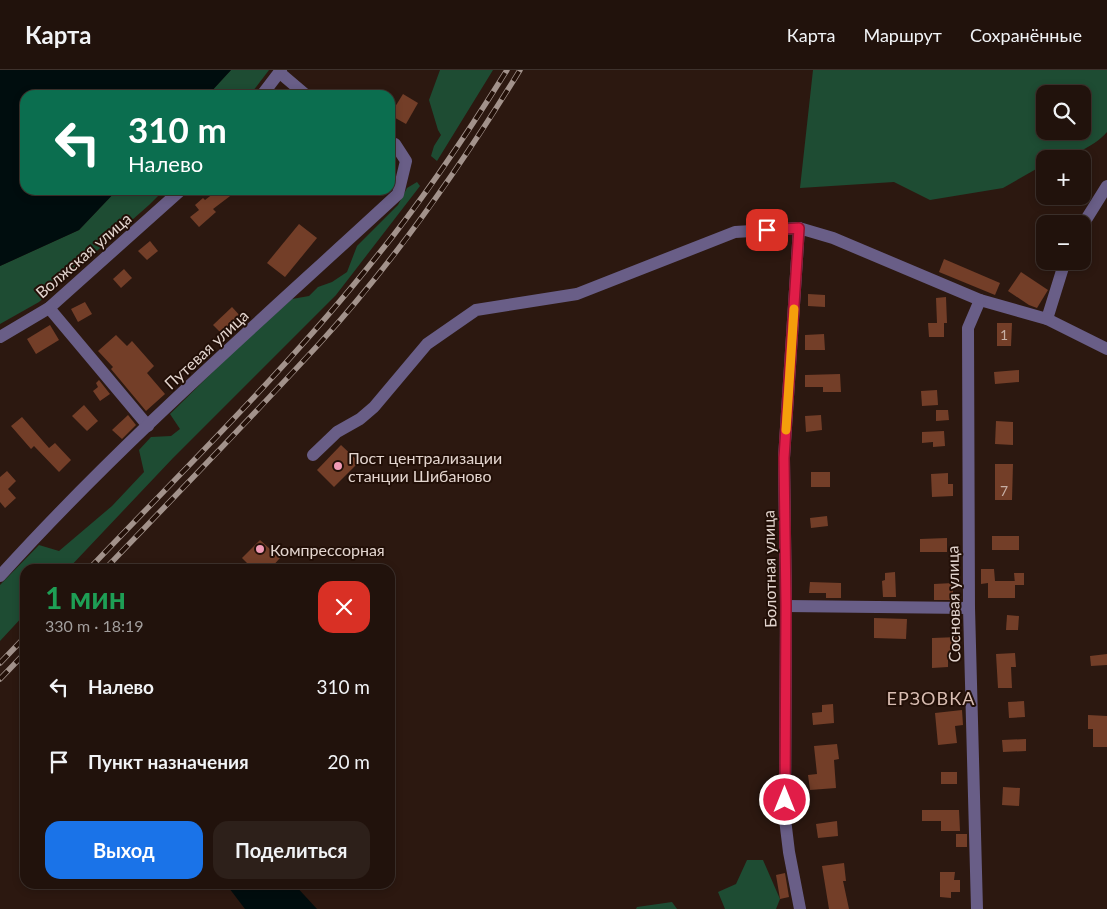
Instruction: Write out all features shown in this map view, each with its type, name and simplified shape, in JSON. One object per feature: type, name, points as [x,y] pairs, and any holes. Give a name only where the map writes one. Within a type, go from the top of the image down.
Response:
[{"type":"street","points":[[266,90],[280,71],[301,90]]},
{"type":"street","name":"Путевая улица","points":[[0,576],[148,426],[398,194],[406,161],[395,144]]},
{"type":"street","points":[[1089,215],[1107,186]]},
{"type":"street","name":"Волжская улица","points":[[0,337],[49,308],[175,195]]},
{"type":"street","points":[[313,455],[337,432],[360,419],[374,407],[427,344],[476,310],[577,294],[735,232],[799,228],[833,238],[980,300],[1047,319],[1107,349]]},
{"type":"street","name":"Болотная улица","points":[[799,228],[784,458],[786,606],[785,819],[800,909]]},
{"type":"street","points":[[1047,319],[1062,270]]},
{"type":"street","name":"Сосновая улица","points":[[977,909],[969,608],[968,328],[980,300]]},
{"type":"street","points":[[49,308],[148,426]]},
{"type":"street","points":[[786,606],[969,608]]},
{"type":"green space","points":[[231,70],[269,70],[254,90],[213,90]]},
{"type":"green space","points":[[440,70],[493,70],[437,161],[431,156],[434,146],[441,135],[429,100]]},
{"type":"green space","points":[[813,70],[1107,70],[1107,132],[1087,148],[1083,150],[1036,150],[1036,169],[1003,188],[930,200],[894,182],[800,188]]},
{"type":"green space","points":[[417,182],[420,186],[336,295],[173,458],[73,564],[20,564],[39,545],[59,551],[112,506],[144,472],[139,450],[151,437],[171,436],[180,429],[170,414],[230,355],[292,299],[309,296],[318,287],[332,282],[347,272],[357,246],[398,205],[407,188]]},
{"type":"green space","points":[[112,195],[159,195],[39,302],[0,324],[0,266],[79,230]]},
{"type":"green space","points":[[20,564],[20,619],[0,641],[0,585]]},
{"type":"green space","points":[[747,860],[763,860],[780,899],[776,909],[725,909],[718,892],[736,884]]},
{"type":"green space","points":[[672,902],[677,909],[636,909],[637,907]]},
{"type":"shaded area","points":[[0,70],[231,70],[213,90],[20,90],[20,195],[112,195],[79,230],[0,266]]},
{"type":"shaded area","points":[[230,889],[299,889],[317,909],[245,909]]},
{"type":"building","points":[[403,94],[418,103],[406,124],[395,118],[395,107]]},
{"type":"building","points":[[212,195],[231,195],[213,209],[216,212],[199,227],[190,217],[199,210],[195,205],[203,198],[205,200]]},
{"type":"building","points":[[299,224],[317,238],[285,277],[267,263]]},
{"type":"building","points":[[150,241],[158,251],[147,260],[138,251]]},
{"type":"building","points":[[944,259],[1000,283],[995,295],[939,272]]},
{"type":"building","points":[[124,269],[132,278],[121,288],[113,279]]},
{"type":"building","points":[[1021,272],[1048,290],[1037,308],[1008,291]]},
{"type":"building","points":[[808,294],[825,295],[825,307],[808,306]]},
{"type":"building","points":[[946,297],[947,323],[944,323],[944,337],[929,337],[928,323],[937,323],[936,298]]},
{"type":"building","points":[[85,302],[92,314],[78,322],[71,309]]},
{"type":"building","points":[[232,307],[242,318],[224,336],[213,325]]},
{"type":"building","points":[[997,323],[1012,323],[1011,346],[997,346]]},
{"type":"building","points":[[50,325],[59,340],[36,354],[27,339]]},
{"type":"building","points":[[824,334],[825,350],[805,350],[805,335]]},
{"type":"building","points":[[116,335],[127,346],[132,341],[154,366],[147,373],[165,394],[146,411],[111,369],[113,367],[98,351]]},
{"type":"building","points":[[1019,370],[1019,382],[995,384],[994,372]]},
{"type":"building","points":[[840,374],[841,392],[823,392],[823,387],[805,387],[805,375]]},
{"type":"building","points":[[99,380],[110,394],[100,401],[93,391],[98,387],[96,383]]},
{"type":"building","points":[[937,390],[938,405],[922,406],[921,391]]},
{"type":"building","points":[[84,405],[98,421],[87,431],[72,416]]},
{"type":"building","points":[[936,410],[948,410],[949,420],[936,421]]},
{"type":"building","points":[[128,415],[136,425],[122,439],[112,430]]},
{"type":"building","points":[[821,415],[822,430],[806,432],[805,416]]},
{"type":"building","points":[[22,417],[49,448],[55,443],[71,460],[59,472],[34,446],[31,449],[11,426]]},
{"type":"building","points":[[996,421],[1013,422],[1013,445],[995,444]]},
{"type":"building","points":[[944,431],[945,446],[933,447],[933,442],[922,443],[922,432]]},
{"type":"building","name":"Пост централизации станции Шибаново","points":[[341,445],[359,462],[334,487],[317,470]]},
{"type":"building","points":[[995,464],[1013,464],[1012,500],[995,500]]},
{"type":"building","points":[[7,471],[16,481],[8,489],[16,498],[5,508],[0,502],[0,477]]},
{"type":"building","points":[[811,472],[830,472],[830,487],[811,487]]},
{"type":"building","points":[[948,473],[948,484],[953,484],[953,496],[932,497],[931,474]]},
{"type":"building","points":[[827,516],[828,526],[811,528],[810,518]]},
{"type":"building","points":[[992,536],[1019,536],[1019,550],[992,550]]},
{"type":"building","points":[[947,538],[947,552],[920,552],[920,539]]},
{"type":"building","name":"Компрессорная","points":[[260,540],[280,558],[275,564],[248,564],[242,558]]},
{"type":"building","points":[[981,569],[994,569],[995,581],[1015,581],[1014,573],[1024,573],[1024,585],[1015,585],[1015,598],[988,598],[988,583],[981,584]]},
{"type":"building","points":[[895,572],[896,597],[883,597],[882,581],[885,580],[885,573]]},
{"type":"building","points":[[810,582],[841,583],[841,598],[826,598],[826,593],[809,593]]},
{"type":"building","points":[[953,583],[953,600],[934,600],[934,584]]},
{"type":"building","points":[[1007,615],[1019,616],[1018,630],[1006,630]]},
{"type":"building","points":[[874,618],[907,619],[906,639],[874,638]]},
{"type":"building","points":[[959,637],[960,652],[948,652],[948,667],[932,668],[932,638]]},
{"type":"building","points":[[1015,653],[1016,667],[1011,667],[1012,688],[998,688],[996,654]]},
{"type":"building","points":[[1107,654],[1107,665],[1091,666],[1090,656]]},
{"type":"building","points":[[1024,701],[1025,717],[1009,718],[1008,702]]},
{"type":"building","points":[[833,704],[834,723],[813,725],[812,713],[822,712],[822,705]]},
{"type":"building","points":[[962,710],[963,725],[955,726],[957,743],[938,745],[935,713]]},
{"type":"building","points":[[1088,715],[1107,716],[1107,747],[1093,747],[1093,729],[1088,729]]},
{"type":"building","points":[[1026,739],[1026,751],[1003,752],[1002,740]]},
{"type":"building","points":[[837,744],[839,759],[834,760],[836,788],[810,790],[808,775],[817,774],[814,746]]},
{"type":"building","points":[[941,772],[957,772],[957,784],[941,784]]},
{"type":"building","points":[[1003,787],[1020,788],[1019,806],[1002,805]]},
{"type":"building","points":[[922,810],[959,810],[960,831],[941,831],[941,821],[922,821]]},
{"type":"building","points":[[837,821],[838,836],[818,838],[816,824]]},
{"type":"building","points":[[956,834],[967,834],[967,847],[956,847]]},
{"type":"building","points":[[844,863],[846,881],[843,881],[849,909],[829,909],[822,866]]},
{"type":"building","points":[[940,872],[955,872],[954,880],[960,880],[960,892],[951,892],[951,898],[940,897]]},
{"type":"building","points":[[785,873],[789,897],[780,899],[776,875]]},
{"type":"railway","points":[[94,564],[237,416],[343,297],[395,234],[429,188],[507,70]]},
{"type":"railway","points":[[110,564],[266,401],[319,344],[374,280],[451,177],[520,70]]},
{"type":"railway","points":[[0,663],[20,642]]},
{"type":"railway","points":[[0,679],[20,658]]},
{"type":"slow traffic","points":[[786,430],[794,309]]},
{"type":"place","name":"Пост централизации станции Шибаново","points":[[338,466]]},
{"type":"place","name":"Компрессорная","points":[[260,549]]},
{"type":"district","name":"ЕРЗОВКА","points":[[931,698]]},
{"type":"route","points":[[767,230],[799,228],[784,458],[786,606],[785,800]]}]
